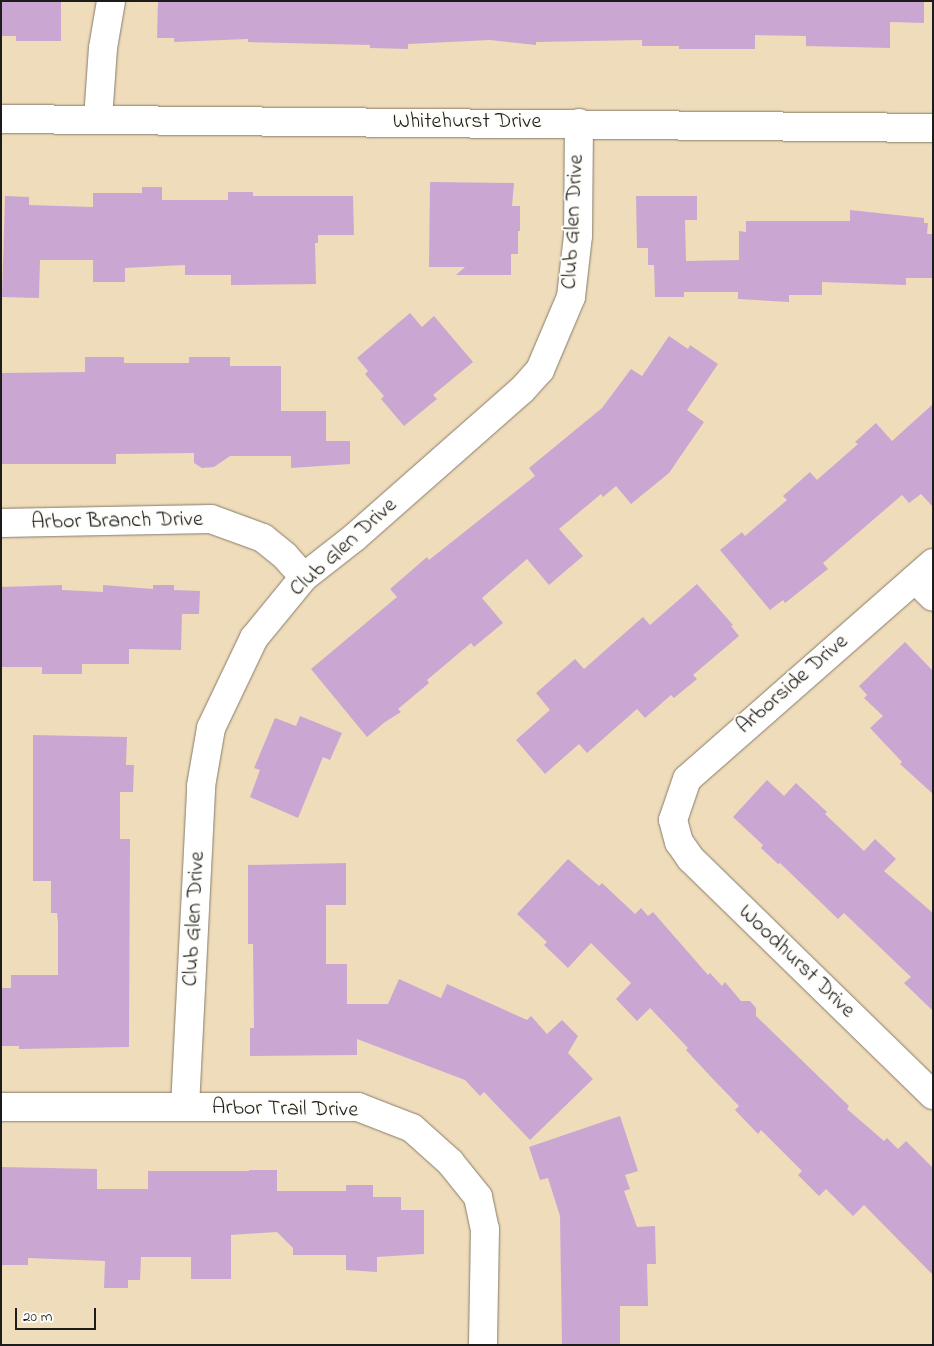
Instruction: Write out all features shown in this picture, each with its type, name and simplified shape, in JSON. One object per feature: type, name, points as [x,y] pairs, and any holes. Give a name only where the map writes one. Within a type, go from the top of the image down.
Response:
[{"type":"street","points":[[98,120],[103,48],[111,1]]},
{"type":"street","name":"Whitehurst Drive","points":[[1,119],[933,128]]},
{"type":"street","name":"Club Glen Drive","points":[[185,1107],[201,786],[211,728],[254,638],[304,577],[355,537],[522,390],[540,370],[572,297],[578,236],[579,124]]},
{"type":"street","name":"Arbor Branch Drive","points":[[1,523],[211,520],[263,538],[285,556],[304,577]]},
{"type":"street","name":"Arborside Drive","points":[[673,820],[687,779],[781,695],[927,580]]},
{"type":"street","name":"Woodhurst Drive","points":[[673,820],[679,842],[691,859],[933,1095]]},
{"type":"street","name":"Arbor Trail Drive","points":[[1,1107],[358,1107],[412,1128],[450,1162],[478,1197],[485,1229],[484,1345]]},
{"type":"building","points":[[1,1],[61,1],[61,41],[16,41],[16,36],[1,36]]},
{"type":"building","points":[[158,1],[924,1],[924,23],[890,22],[890,48],[806,46],[806,36],[755,35],[755,49],[679,49],[679,46],[642,46],[642,40],[536,42],[536,45],[490,40],[408,44],[408,49],[370,48],[370,45],[248,42],[248,39],[174,42],[174,38],[157,38]]},
{"type":"building","points":[[430,182],[514,183],[512,206],[520,206],[520,231],[518,231],[518,254],[511,254],[511,275],[456,275],[465,267],[429,267]]},
{"type":"building","points":[[142,187],[162,187],[162,200],[228,200],[228,192],[253,192],[253,196],[353,196],[354,235],[318,235],[318,243],[315,243],[316,284],[231,285],[231,275],[185,275],[185,265],[125,268],[125,282],[93,282],[93,260],[40,260],[39,298],[2,297],[5,196],[29,197],[29,205],[93,207],[93,193],[142,193]]},
{"type":"building","points":[[636,196],[697,196],[697,220],[685,220],[686,261],[739,260],[739,231],[746,232],[746,221],[850,221],[850,210],[924,218],[924,223],[928,223],[927,234],[933,234],[933,278],[906,278],[906,285],[822,282],[822,295],[789,295],[789,302],[738,299],[738,292],[684,292],[684,297],[655,297],[654,265],[648,265],[648,248],[637,248]]},
{"type":"building","points":[[410,313],[422,327],[434,316],[473,362],[433,395],[437,399],[404,426],[381,399],[384,396],[365,374],[368,371],[357,358]]},
{"type":"building","points":[[669,336],[688,349],[690,345],[718,364],[687,410],[704,422],[669,473],[631,504],[616,486],[603,497],[601,494],[559,529],[583,556],[549,585],[527,559],[482,598],[503,623],[474,647],[471,643],[427,680],[429,683],[398,709],[401,712],[367,737],[311,669],[397,597],[390,589],[427,557],[429,560],[535,476],[529,468],[602,408],[631,369],[642,376]]},
{"type":"building","points":[[85,357],[124,357],[124,363],[189,363],[189,357],[230,357],[230,366],[281,366],[281,411],[326,411],[326,441],[350,441],[350,464],[291,468],[291,456],[230,456],[214,467],[202,468],[194,463],[194,453],[116,454],[116,464],[1,464],[1,373],[85,372]]},
{"type":"building","points":[[933,404],[933,507],[921,494],[909,503],[902,495],[823,563],[828,569],[785,603],[783,600],[770,610],[720,550],[742,532],[745,536],[787,500],[783,496],[810,472],[817,480],[858,444],[855,442],[876,423],[892,441]]},
{"type":"building","points":[[697,584],[733,625],[731,626],[739,636],[693,675],[697,679],[674,698],[671,695],[645,718],[637,709],[587,753],[579,744],[545,774],[516,740],[550,710],[536,693],[575,659],[584,669],[643,617],[650,625]]},
{"type":"building","points":[[62,585],[62,590],[103,592],[103,585],[153,589],[153,585],[174,585],[174,590],[200,591],[199,614],[182,614],[181,650],[129,649],[129,664],[82,664],[82,674],[42,674],[42,667],[1,667],[1,587]]},
{"type":"building","points":[[905,642],[933,671],[933,794],[900,764],[902,762],[870,728],[883,716],[864,698],[867,695],[859,686]]},
{"type":"building","points":[[300,716],[342,733],[330,760],[323,757],[298,818],[250,797],[260,770],[254,768],[275,718],[296,726]]},
{"type":"building","points":[[33,735],[127,737],[126,765],[134,765],[133,792],[120,792],[120,839],[130,839],[129,1047],[19,1049],[19,1046],[1,1046],[1,988],[11,988],[11,975],[58,975],[58,923],[57,913],[51,913],[51,881],[33,881]]},
{"type":"building","points":[[767,780],[784,796],[796,783],[864,851],[875,839],[896,859],[884,871],[933,913],[933,1011],[904,983],[911,977],[844,913],[838,919],[780,863],[778,864],[761,848],[763,845],[733,817]]},
{"type":"building","points":[[568,859],[599,886],[602,883],[635,914],[641,908],[648,916],[653,912],[708,975],[710,973],[722,986],[725,982],[741,1001],[750,1001],[756,1008],[756,1016],[849,1106],[847,1109],[884,1141],[887,1138],[898,1149],[906,1141],[933,1168],[933,1275],[864,1205],[853,1216],[826,1189],[819,1196],[798,1175],[802,1171],[761,1130],[758,1134],[735,1110],[739,1106],[686,1050],[688,1048],[650,1008],[637,1021],[616,999],[631,983],[591,943],[568,968],[544,945],[547,942],[517,914]]},
{"type":"building","points":[[346,863],[346,905],[326,905],[326,964],[347,964],[347,1004],[388,1004],[399,979],[441,998],[447,984],[527,1020],[531,1016],[547,1034],[562,1020],[578,1036],[568,1053],[593,1079],[530,1140],[484,1092],[480,1096],[465,1080],[357,1039],[357,1055],[250,1056],[250,1028],[254,1028],[253,944],[248,944],[248,865]]},
{"type":"building","points":[[620,1116],[638,1171],[625,1175],[630,1189],[624,1191],[637,1227],[655,1226],[656,1264],[647,1264],[648,1306],[620,1306],[620,1345],[562,1345],[560,1216],[548,1178],[540,1180],[529,1147]]},
{"type":"building","points":[[1,1167],[97,1169],[97,1189],[148,1189],[148,1171],[277,1170],[277,1191],[346,1191],[346,1185],[373,1185],[373,1197],[401,1197],[401,1210],[424,1210],[424,1254],[377,1257],[377,1272],[346,1270],[346,1255],[293,1255],[293,1248],[277,1232],[231,1235],[231,1279],[191,1279],[191,1257],[141,1257],[140,1280],[128,1280],[128,1288],[104,1288],[105,1261],[28,1258],[28,1265],[1,1265]]}]
